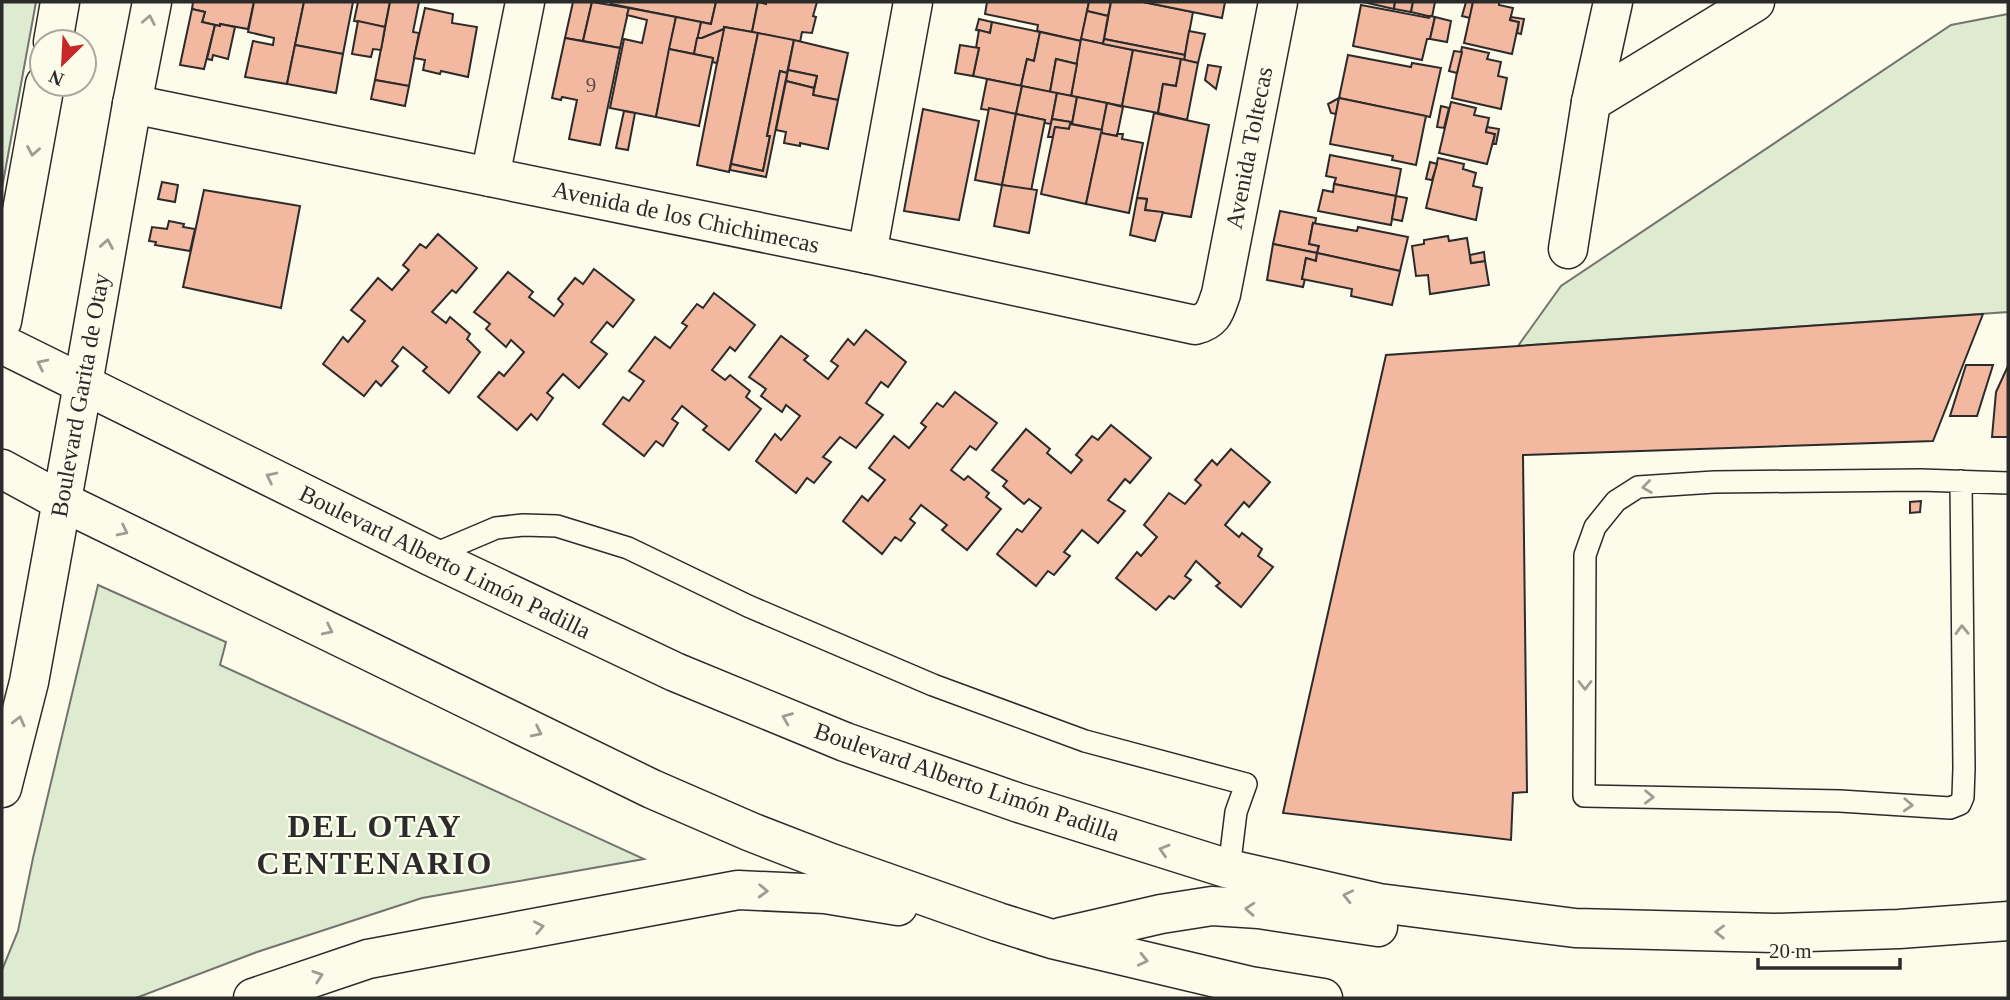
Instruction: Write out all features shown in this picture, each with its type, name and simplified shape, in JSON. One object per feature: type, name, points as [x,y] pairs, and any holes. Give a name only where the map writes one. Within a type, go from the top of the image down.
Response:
[{"type":"main road","points":[[55,28],[60,2]]},
{"type":"main road","name":"Boulevard Garita de Otay","points":[[2,788],[29,682],[152,2]]},
{"type":"main road","points":[[490,177],[525,2]]},
{"type":"main road","points":[[867,254],[913,2]]},
{"type":"main road","name":"Avenida Toltecas","points":[[1221,294],[1278,2]]},
{"type":"main road","points":[[1567,248],[1591,102],[1613,2]]},
{"type":"main road","points":[[1591,102],[1755,2]]},
{"type":"main road","points":[[2,321],[42,98]]},
{"type":"main road","name":"Avenida de los Chichimecas","points":[[132,104],[867,254],[1195,325],[1207,322],[1215,311],[1221,294]]},
{"type":"main road","name":"Boulevard Alberto Limón Padilla","points":[[2,344],[429,556],[674,672],[845,742],[1032,807],[1229,869],[1378,903],[1575,928],[1774,933],[2008,921]]},
{"type":"main road","points":[[2,469],[61,501],[652,789],[820,858],[1052,939],[1250,986],[1323,998]]},
{"type":"main road","points":[[253,998],[368,960],[738,890],[825,894],[998,922]]},
{"type":"main road","points":[[1052,939],[1161,914],[1212,906],[1259,909],[1468,940],[1533,944],[1592,943],[1682,931]]},
{"type":"lane","points":[[1961,481],[1963,797],[1960,804],[1950,808],[1840,801],[1584,796],[1585,555],[1595,527],[1616,501],[1638,487],[1714,482],[1921,480],[1961,481],[2008,483]]},
{"type":"lane","points":[[429,556],[496,528],[523,525],[557,526],[628,548],[748,606],[933,685],[1084,741],[1246,784],[1236,812],[1229,869]]},
{"type":"green space","points":[[2,2],[36,2],[31,28],[28,28],[28,46],[2,188]]},
{"type":"green space","points":[[2008,14],[2008,312],[1518,346],[1561,286],[1951,25]]},
{"type":"green space","points":[[98,585],[226,642],[220,665],[644,859],[422,898],[257,952],[136,998],[2,998],[2,970],[18,931]]},
{"type":"building","points":[[193,2],[254,2],[248,29],[202,22],[205,12],[192,9]]},
{"type":"building","points":[[254,2],[304,2],[287,84],[245,77],[253,41],[273,45],[274,38],[248,32]]},
{"type":"building","points":[[304,2],[353,2],[343,54],[295,45]]},
{"type":"building","points":[[358,2],[390,2],[385,27],[354,21]]},
{"type":"building","points":[[390,2],[419,2],[413,32],[419,33],[409,86],[375,80]]},
{"type":"building","points":[[573,2],[592,2],[583,41],[565,38]]},
{"type":"building","points":[[592,2],[629,8],[620,48],[583,41]]},
{"type":"building","points":[[611,2],[716,2],[711,24]]},
{"type":"building","points":[[716,2],[758,2],[752,32],[724,27],[697,38],[701,22],[711,24]]},
{"type":"building","points":[[758,2],[817,2],[812,33],[802,32],[800,42],[752,32]]},
{"type":"building","points":[[987,2],[1089,2],[1081,41],[1037,31],[1038,25],[985,14]]},
{"type":"building","points":[[1089,2],[1111,2],[1108,16],[1087,11]]},
{"type":"building","points":[[1111,2],[1143,2],[1193,12],[1185,55],[1104,39]]},
{"type":"building","points":[[1143,2],[1225,2],[1222,18]]},
{"type":"building","points":[[1363,2],[1395,2],[1394,9]]},
{"type":"building","points":[[1395,2],[1413,2],[1411,12],[1394,9]]},
{"type":"building","points":[[1413,2],[1435,2],[1432,17],[1411,12]]},
{"type":"building","points":[[1466,2],[1473,2],[1470,18],[1462,16]]},
{"type":"building","points":[[1473,2],[1499,2],[1499,5],[1513,8],[1510,20],[1519,22],[1512,54],[1464,43]]},
{"type":"building","points":[[1361,5],[1435,17],[1422,60],[1353,46]]},
{"type":"building","points":[[425,8],[453,14],[452,23],[477,27],[468,77],[423,70],[425,60],[414,58]]},
{"type":"building","points":[[629,8],[676,17],[656,117],[610,108],[624,39],[642,43],[647,20],[627,15]]},
{"type":"building","points":[[192,9],[205,12],[202,22],[215,25],[204,69],[180,65]]},
{"type":"building","points":[[1087,11],[1108,16],[1103,44],[1081,39]]},
{"type":"building","points":[[676,17],[701,22],[694,54],[669,49]]},
{"type":"building","points":[[1435,17],[1451,21],[1447,42],[1430,39]]},
{"type":"building","points":[[1511,17],[1524,19],[1521,34],[1517,33],[1519,22],[1510,20]]},
{"type":"building","points":[[979,19],[992,22],[990,33],[976,30]]},
{"type":"building","points":[[358,21],[385,27],[381,50],[373,49],[371,57],[352,54]]},
{"type":"building","points":[[992,22],[1040,32],[1034,61],[1027,59],[1021,86],[973,76],[979,48],[976,48],[979,30],[990,33]]},
{"type":"building","points":[[215,25],[235,27],[228,59],[213,55],[212,60],[207,59]]},
{"type":"building","points":[[724,27],[758,33],[729,172],[697,165]]},
{"type":"building","points":[[724,29],[717,63],[712,62],[713,58],[694,54],[697,38]]},
{"type":"building","points":[[1189,31],[1205,34],[1198,63],[1184,60]]},
{"type":"building","points":[[1040,32],[1081,41],[1077,64],[1056,59],[1050,92],[1021,86],[1027,59],[1034,61]]},
{"type":"building","points":[[758,33],[794,40],[787,73],[780,71],[763,171],[731,164]]},
{"type":"building","points":[[565,38],[620,48],[600,145],[569,139],[577,100],[552,98]]},
{"type":"building","points":[[1081,39],[1133,50],[1122,106],[1071,96]]},
{"type":"building","points":[[1104,39],[1185,55],[1184,60],[1103,44]]},
{"type":"building","points":[[794,40],[848,53],[838,100],[813,95],[817,76],[788,70]]},
{"type":"building","points":[[295,45],[343,54],[336,93],[287,84]]},
{"type":"building","points":[[960,45],[979,48],[973,76],[955,73]]},
{"type":"building","points":[[1462,47],[1489,53],[1487,59],[1501,62],[1498,76],[1507,78],[1501,109],[1452,98]]},
{"type":"building","points":[[669,49],[713,58],[699,126],[656,117]]},
{"type":"building","points":[[1133,50],[1181,59],[1176,86],[1163,84],[1158,113],[1122,106]]},
{"type":"building","points":[[1454,51],[1462,52],[1457,73],[1449,71]]},
{"type":"building","points":[[1348,55],[1411,67],[1412,63],[1441,68],[1430,117],[1339,98]]},
{"type":"building","points":[[1056,59],[1077,64],[1071,96],[1050,92]]},
{"type":"building","points":[[1181,59],[1198,63],[1187,120],[1158,113],[1163,84],[1176,86]]},
{"type":"building","points":[[1208,65],[1221,67],[1216,89],[1205,80]]},
{"type":"building","points":[[788,70],[817,76],[814,88],[786,81]]},
{"type":"building","points":[[780,71],[787,74],[766,177],[730,170],[731,164],[763,171]]},
{"type":"building","points":[[987,79],[1022,86],[1016,114],[981,109]]},
{"type":"building","points":[[375,80],[409,86],[405,106],[371,99]]},
{"type":"building","points":[[786,81],[814,88],[813,95],[838,100],[828,149],[800,143],[800,146],[784,143],[786,132],[776,130]]},
{"type":"building","points":[[1022,86],[1057,93],[1051,124],[1044,123],[1045,120],[1016,114]]},
{"type":"building","points":[[1057,93],[1077,97],[1072,124],[1052,119]]},
{"type":"building","points":[[1077,97],[1107,103],[1102,130],[1072,124]]},
{"type":"building","points":[[1339,98],[1336,114],[1331,113],[1328,104]]},
{"type":"building","points":[[1339,98],[1426,116],[1416,165],[1392,160],[1393,156],[1330,144]]},
{"type":"building","points":[[1451,102],[1476,108],[1474,115],[1489,118],[1486,132],[1495,134],[1487,164],[1439,153]]},
{"type":"building","points":[[1107,103],[1123,107],[1117,136],[1101,133]]},
{"type":"building","points":[[1441,106],[1449,108],[1444,128],[1437,127]]},
{"type":"building","points":[[989,108],[1016,114],[1002,185],[975,180]]},
{"type":"building","points":[[923,109],[979,121],[959,220],[904,211]]},
{"type":"building","points":[[624,111],[635,113],[628,150],[616,148]]},
{"type":"building","points":[[1154,113],[1209,125],[1191,217],[1145,210],[1147,199],[1137,198]]},
{"type":"building","points":[[1016,114],[1045,120],[1031,191],[1002,185]]},
{"type":"building","points":[[1052,119],[1071,122],[1069,129],[1055,127],[1053,137],[1048,137]]},
{"type":"building","points":[[1070,124],[1102,130],[1086,204],[1041,194],[1055,127],[1069,129]]},
{"type":"building","points":[[1487,127],[1499,129],[1496,144],[1493,144],[1495,134],[1486,132]]},
{"type":"building","points":[[1101,133],[1117,136],[1123,134],[1122,139],[1143,143],[1129,213],[1086,204]]},
{"type":"building","points":[[1330,155],[1401,169],[1396,196],[1334,184],[1336,178],[1326,176]]},
{"type":"building","points":[[1438,158],[1464,164],[1463,169],[1476,173],[1473,186],[1482,188],[1476,220],[1426,208]]},
{"type":"building","points":[[1430,162],[1437,164],[1432,180],[1426,179]]},
{"type":"building","points":[[162,182],[178,185],[175,202],[158,199]]},
{"type":"building","points":[[1334,184],[1396,196],[1391,225],[1318,211],[1323,190],[1333,192]]},
{"type":"building","points":[[1002,185],[1037,190],[1029,233],[994,226]]},
{"type":"building","points":[[204,190],[300,206],[281,308],[183,287]]},
{"type":"building","points":[[1396,196],[1407,198],[1402,221],[1392,219]]},
{"type":"building","points":[[1137,198],[1147,199],[1145,210],[1163,212],[1155,241],[1130,235]]},
{"type":"building","points":[[1280,211],[1316,218],[1309,244],[1319,246],[1317,253],[1273,244]]},
{"type":"building","points":[[169,221],[195,229],[190,251],[155,245],[156,242],[149,241],[152,227],[167,229]]},
{"type":"building","points":[[1313,223],[1357,231],[1358,227],[1408,237],[1400,271],[1317,253],[1319,246],[1309,244]]},
{"type":"building","points":[[438,234],[477,268],[456,293],[452,290],[432,312],[446,323],[450,317],[470,334],[467,339],[480,352],[449,393],[423,371],[427,367],[403,347],[392,361],[398,366],[381,386],[376,381],[364,396],[323,364],[343,337],[348,342],[365,321],[351,310],[378,278],[392,290],[409,270],[403,265],[420,244],[426,248]]},
{"type":"building","points":[[1448,236],[1449,241],[1467,238],[1471,263],[1485,261],[1489,285],[1430,294],[1428,275],[1416,276],[1412,246],[1424,244],[1424,240]]},
{"type":"building","points":[[1273,244],[1317,253],[1316,261],[1306,258],[1303,287],[1267,280]]},
{"type":"building","points":[[1484,252],[1485,261],[1471,263],[1470,255]]},
{"type":"building","points":[[1317,253],[1400,271],[1392,305],[1351,296],[1352,289],[1302,279],[1306,258],[1316,261]]},
{"type":"building","points":[[594,269],[634,300],[613,327],[607,322],[591,342],[607,354],[579,388],[563,374],[547,393],[553,398],[537,420],[531,414],[517,430],[478,397],[499,372],[504,376],[524,352],[511,340],[506,347],[486,329],[490,324],[474,312],[508,272],[533,292],[529,297],[554,316],[563,304],[558,299],[575,278],[583,284]]},
{"type":"building","points":[[714,293],[755,325],[735,351],[730,347],[712,370],[725,380],[730,375],[750,391],[746,397],[761,409],[729,450],[703,430],[707,426],[682,406],[672,419],[678,423],[663,446],[656,441],[644,456],[603,424],[623,397],[629,401],[644,381],[629,371],[655,337],[670,348],[687,326],[682,323],[697,304],[703,308]]},
{"type":"building","points":[[1983,314],[1933,441],[1523,455],[1527,792],[1513,793],[1511,840],[1283,813],[1386,355]]},
{"type":"building","points":[[866,330],[906,362],[888,387],[881,382],[866,403],[883,415],[856,448],[840,437],[823,457],[831,462],[814,483],[807,478],[796,493],[756,461],[775,434],[781,440],[800,416],[786,405],[782,412],[761,396],[766,389],[749,377],[781,336],[808,356],[804,360],[828,379],[838,366],[831,361],[848,339],[854,345]]},
{"type":"building","points":[[1966,365],[1993,365],[1977,416],[1950,416]]},
{"type":"building","points":[[2008,366],[2008,437],[1992,437],[1996,392]]},
{"type":"building","points":[[955,392],[997,423],[976,450],[970,446],[951,470],[964,480],[968,476],[989,493],[986,497],[1001,509],[967,550],[942,530],[947,525],[921,505],[910,519],[915,523],[901,541],[895,537],[882,554],[843,521],[862,496],[868,501],[885,480],[869,468],[894,436],[909,448],[926,427],[921,423],[937,403],[943,407]]},
{"type":"building","points":[[1111,425],[1151,458],[1130,483],[1125,479],[1108,500],[1125,511],[1098,543],[1082,530],[1064,552],[1070,556],[1054,575],[1048,571],[1036,586],[997,554],[1017,529],[1022,532],[1041,508],[1029,499],[1024,504],[1003,486],[1007,481],[992,470],[1026,429],[1050,449],[1047,453],[1071,473],[1082,460],[1076,455],[1092,436],[1098,440]]},
{"type":"building","points":[[1231,449],[1270,482],[1249,507],[1244,502],[1225,525],[1239,537],[1242,533],[1262,549],[1258,556],[1273,567],[1241,607],[1216,586],[1220,583],[1196,561],[1185,576],[1191,580],[1174,599],[1169,596],[1156,610],[1116,578],[1137,552],[1141,556],[1157,537],[1144,525],[1169,493],[1185,504],[1201,485],[1195,480],[1212,460],[1217,465]]},
{"type":"building","points":[[1921,501],[1920,512],[1910,513],[1910,502]]},
{"type":"district","name":"DEL OTAY CENTENARIO","points":[[375,844]]}]
